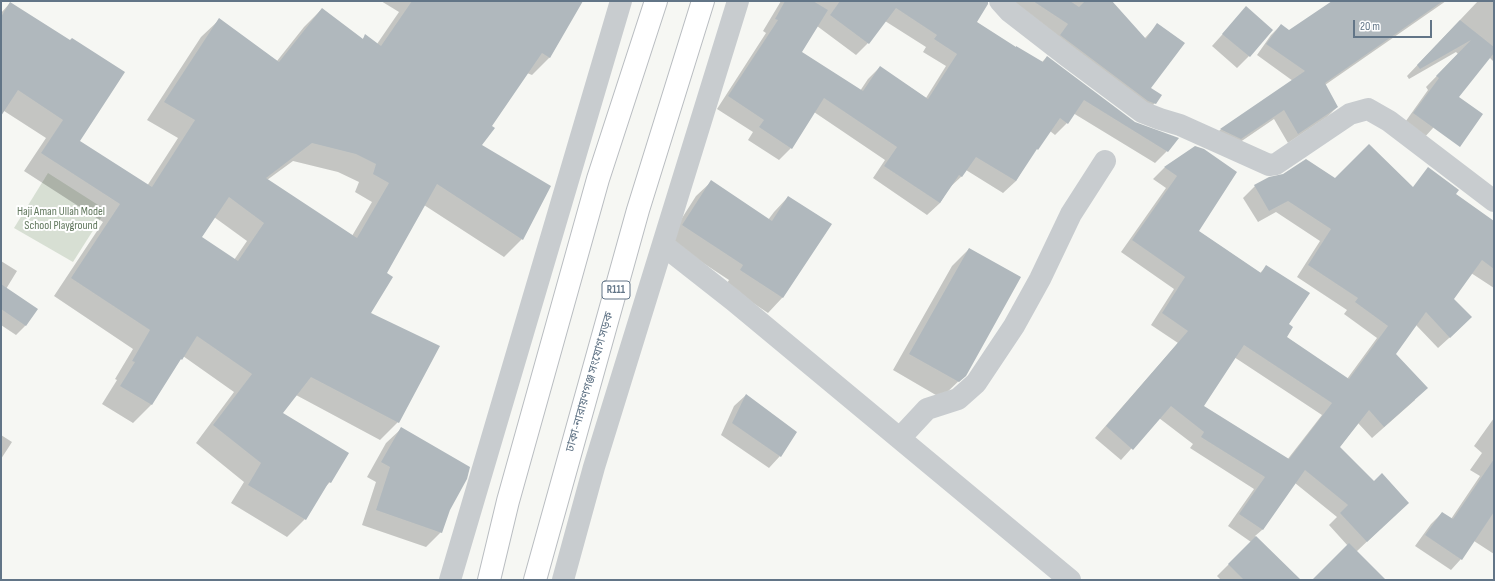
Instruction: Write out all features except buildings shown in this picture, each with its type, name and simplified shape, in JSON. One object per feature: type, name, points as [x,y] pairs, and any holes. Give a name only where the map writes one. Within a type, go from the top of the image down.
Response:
[{"type":"main road","points":[[489,580],[508,501],[598,179],[656,1]]},
{"type":"main road","name":"ঢাকা-নারায়ণগঞ্জ সংযোগ সড়ক","points":[[535,580],[638,210],[702,1]]},
{"type":"street","points":[[450,580],[621,1]]},
{"type":"street","points":[[563,580],[594,467],[738,1]]},
{"type":"street","points":[[1000,1],[1009,10],[1067,56],[1142,112],[1160,119],[1180,124],[1269,165],[1276,164],[1350,114],[1368,109],[1389,121],[1494,201]]},
{"type":"street","points":[[900,438],[927,409],[958,399],[976,383],[1014,326],[1040,279],[1071,214],[1105,161]]},
{"type":"street","points":[[663,244],[733,300],[1070,580]]},
{"type":"green space","name":"Haji Aman Ullah Model School Playground","points":[[48,173],[106,210],[73,262],[14,228]]}]
